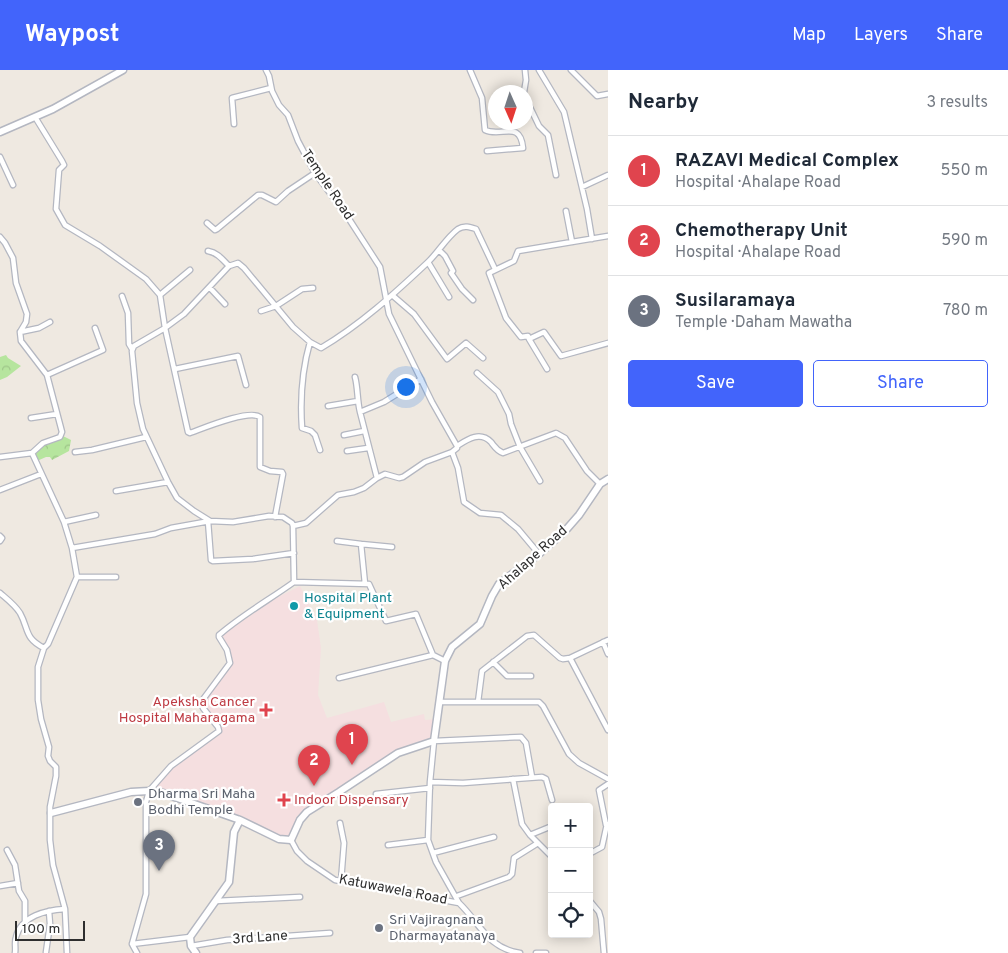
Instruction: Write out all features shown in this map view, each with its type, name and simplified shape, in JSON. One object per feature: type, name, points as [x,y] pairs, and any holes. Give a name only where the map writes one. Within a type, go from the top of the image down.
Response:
[{"type":"street","points":[[0,132],[79,96],[123,70]]},
{"type":"street","name":"Temple Road","points":[[266,70],[271,88],[279,105],[288,115],[298,141],[315,172],[349,218],[380,267],[389,314],[457,446]]},
{"type":"street","points":[[470,70],[482,98],[485,130],[489,132],[511,131],[519,134],[522,138],[522,148],[487,151]]},
{"type":"street","points":[[525,70],[525,85]]},
{"type":"street","points":[[539,70],[564,112],[592,239]]},
{"type":"street","points":[[571,70],[597,96],[608,94]]},
{"type":"street","points":[[234,124],[232,98],[271,88]]},
{"type":"street","points":[[533,114],[539,126],[548,136],[556,175]]},
{"type":"street","points":[[35,117],[64,165],[59,170],[56,209],[65,225],[100,246],[146,278],[160,294],[165,328],[176,369],[187,431],[190,434],[235,418],[255,414],[260,417],[260,468],[282,472],[275,517]]},
{"type":"street","points":[[0,157],[13,185]]},
{"type":"street","points":[[207,223],[217,230],[258,195],[276,202],[315,172]]},
{"type":"street","points":[[582,187],[608,175]]},
{"type":"street","points":[[566,211],[572,242]]},
{"type":"street","points":[[132,349],[184,314],[229,266],[238,263],[241,264],[293,327],[310,342],[321,348],[354,326],[387,300],[428,262],[447,239],[460,228],[469,226],[476,229],[495,269]]},
{"type":"street","points":[[547,369],[528,336],[521,337],[506,318],[489,273],[514,261],[518,251],[608,236]]},
{"type":"street","points":[[0,237],[13,258],[16,283],[27,318],[20,332],[22,341],[47,375],[62,432],[60,438],[43,444],[32,453],[0,457]]},
{"type":"street","points":[[439,250],[445,256],[453,271],[451,273],[462,289],[473,300]]},
{"type":"street","points":[[208,251],[215,252],[229,266]]},
{"type":"street","points":[[428,262],[448,297]]},
{"type":"street","points":[[160,294],[190,270]]},
{"type":"street","points":[[210,288],[225,304]]},
{"type":"street","points":[[261,311],[276,306],[302,289],[313,288]]},
{"type":"street","points":[[392,295],[414,314],[447,359],[466,343],[483,358]]},
{"type":"street","points":[[122,296],[128,313],[129,344],[132,349],[138,412],[146,437],[177,498],[209,521]]},
{"type":"street","points":[[20,332],[39,328],[50,322]]},
{"type":"street","points":[[47,375],[103,350],[95,328]]},
{"type":"street","points":[[529,339],[544,332],[561,356],[608,343]]},
{"type":"street","points":[[310,342],[306,355],[300,403],[302,428],[311,431],[315,435],[320,450]]},
{"type":"street","points":[[176,369],[238,356],[246,385]]},
{"type":"street","points":[[477,373],[498,392],[509,414],[520,447],[540,481]]},
{"type":"street","points":[[355,376],[364,431],[377,478]]},
{"type":"street","points":[[360,412],[384,402],[421,379]]},
{"type":"street","points":[[328,406],[358,401]]},
{"type":"street","points":[[31,418],[57,414]]},
{"type":"street","points":[[344,435],[364,431]]},
{"type":"street","points":[[293,526],[306,523],[338,495],[354,492],[385,474],[399,478],[403,477],[425,462],[452,452],[457,446],[476,436],[486,438],[497,450],[503,453],[556,432],[560,433],[587,471],[600,484]]},
{"type":"street","points":[[75,452],[92,450],[146,437]]},
{"type":"street","points":[[347,451],[368,448]]},
{"type":"street","points":[[452,452],[458,468],[464,502],[480,513],[501,515],[518,529],[539,554]]},
{"type":"street","points":[[32,453],[64,522],[72,548],[77,576],[48,644],[44,648],[38,667],[38,700],[41,719],[49,746],[48,756],[56,766],[50,807],[50,840],[53,865],[65,908],[67,953]]},
{"type":"street","points":[[0,490],[41,474]]},
{"type":"street","name":"Ahalape Road","points":[[434,741],[445,661],[452,647],[480,624],[499,584],[539,554],[565,531],[600,484],[608,479]]},
{"type":"street","points":[[116,491],[168,482]]},
{"type":"street","points":[[64,522],[96,515]]},
{"type":"street","points":[[72,548],[155,534],[170,528],[209,521],[233,522],[283,517],[293,526],[294,582]]},
{"type":"street","points":[[209,521],[211,560],[213,561],[253,559],[294,553]]},
{"type":"street","points":[[0,536],[2,538],[0,541]]},
{"type":"street","points":[[337,541],[392,547]]},
{"type":"street","points":[[361,544],[365,584]]},
{"type":"street","points":[[77,576],[116,577]]},
{"type":"street","points":[[137,953],[132,944],[146,894],[146,802],[149,791],[171,766],[218,731],[218,727],[202,708],[201,702],[230,663],[227,650],[219,635],[294,582],[369,584],[386,621],[416,614],[433,655]]},
{"type":"street","points":[[0,593],[12,603],[20,614],[26,632],[36,644],[44,648]]},
{"type":"street","points":[[478,702],[482,671],[531,634],[563,659],[570,658],[608,640]]},
{"type":"street","points":[[603,642],[608,654]]},
{"type":"street","points":[[339,678],[433,655],[445,661]]},
{"type":"street","points":[[570,658],[608,730]]},
{"type":"street","points":[[493,662],[506,676],[531,676]]},
{"type":"street","points":[[440,702],[540,702],[569,754],[578,763],[608,779]]},
{"type":"street","points":[[51,813],[131,792],[149,791],[163,793],[240,820],[279,839],[291,840],[300,820],[307,812],[398,753],[434,741],[520,737],[526,742],[532,777]]},
{"type":"street","points":[[434,741],[428,840],[436,862],[457,896],[459,903]]},
{"type":"street","points":[[376,794],[430,785],[542,777],[546,779],[552,800]]},
{"type":"street","points":[[513,779],[522,824],[548,854]]},
{"type":"street","points":[[593,852],[602,847],[607,824],[599,790],[608,784]]},
{"type":"street","points":[[132,944],[190,937],[229,882],[234,832],[240,820]]},
{"type":"street","points":[[340,823],[344,843],[341,881]]},
{"type":"street","points":[[530,835],[548,828]]},
{"type":"street","points":[[433,853],[494,837]]},
{"type":"street","name":"Katuwawela Road","points":[[291,840],[297,851],[307,861],[335,880],[459,903],[471,914],[488,937],[508,951],[520,953]]},
{"type":"street","points":[[388,845],[428,840]]},
{"type":"street","points":[[457,896],[510,877],[514,858],[538,843]]},
{"type":"street","points":[[7,850],[15,865],[18,891],[25,901],[25,921],[16,937],[15,953]]},
{"type":"street","points":[[0,886],[18,883]]},
{"type":"street","points":[[216,901],[300,897]]},
{"type":"street","points":[[593,905],[602,919],[604,953]]},
{"type":"street","points":[[25,921],[50,911],[65,908]]},
{"type":"street","points":[[46,952],[50,911]]},
{"type":"street","name":"3rd Lane","points":[[192,946],[227,940],[330,933]]},
{"type":"street","points":[[190,937],[196,953]]},
{"type":"street","points":[[536,953],[544,953]]},
{"type":"shaded area","name":"Apeksha Cancer Hospital Maharagama","points":[[300,586],[317,620],[321,648],[318,695],[327,718],[384,702],[391,722],[424,714],[425,720],[436,719],[432,740],[396,752],[297,816],[289,839],[281,840],[154,787],[180,760],[220,731],[205,707],[204,701],[233,662],[229,648],[222,635],[276,598]]},
{"type":"green space","points":[[6,355],[21,366],[0,380],[0,357]]},
{"type":"green space","points":[[63,436],[71,440],[69,451],[52,460],[50,457],[46,457],[37,461],[35,454],[45,444]]},
{"type":"place","name":"Hospital Plant & Equipment","points":[[294,606]]},
{"type":"place","name":"Apeksha Cancer Hospital Maharagama","points":[[266,710]]},
{"type":"place","name":"RAZAVI Medical Complex","points":[[352,765]]},
{"type":"place","name":"Chemotherapy Unit","points":[[314,786]]},
{"type":"place","name":"Indoor Dispensary","points":[[284,800]]},
{"type":"place","name":"Dharma Sri Maha Bodhi Temple","points":[[138,802]]},
{"type":"place","name":"Susilaramaya","points":[[159,871]]},
{"type":"place","name":"Sri Vajiragnana Dharmayatanaya","points":[[379,928]]}]
